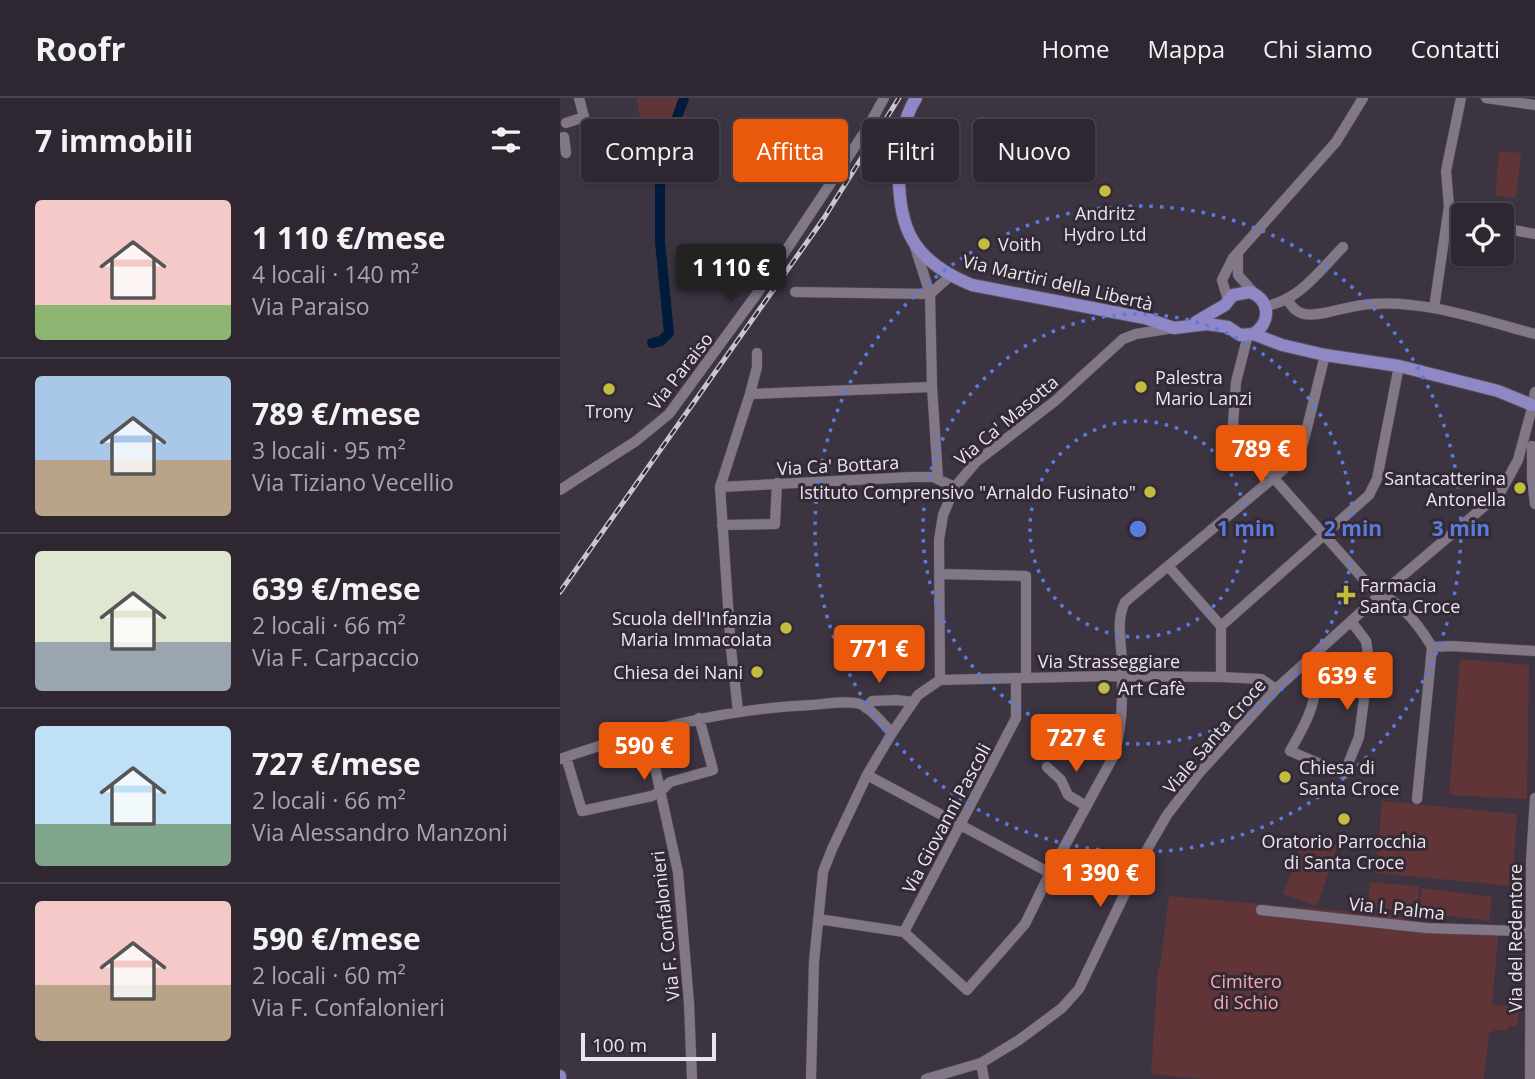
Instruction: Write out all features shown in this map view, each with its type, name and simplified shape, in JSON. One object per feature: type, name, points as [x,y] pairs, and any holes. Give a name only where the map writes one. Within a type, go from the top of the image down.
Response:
[{"type":"main road","name":"Via Martiri della Libertà","points":[[916,98],[903,128],[899,179],[903,223],[913,243],[934,266],[950,276],[972,285],[1145,318],[1174,328],[1207,324],[1228,327],[1240,335],[1250,335],[1325,355],[1399,366],[1534,403]]},
{"type":"main road","name":"Via Martiri della Libertà","points":[[1189,326],[1244,292],[1256,294]]},
{"type":"main road","points":[[1256,294],[1266,306],[1265,324],[1278,344]]},
{"type":"main road","points":[[1226,302],[1224,320],[1228,327]]},
{"type":"main road","points":[[1250,335],[1265,324]]},
{"type":"street","points":[[566,123],[584,117],[579,98]]},
{"type":"street","name":"Via Paraiso","points":[[560,490],[636,441],[669,414],[759,291],[853,150],[884,98]]},
{"type":"street","points":[[1226,302],[1222,286],[1223,276],[1238,253],[1336,142],[1363,98]]},
{"type":"street","points":[[1434,308],[1449,206],[1446,171],[1461,98]]},
{"type":"street","points":[[1486,98],[1535,105]]},
{"type":"street","points":[[560,138],[564,138],[566,153]]},
{"type":"street","points":[[1514,230],[1535,234]]},
{"type":"street","points":[[913,243],[930,294],[938,478]]},
{"type":"street","points":[[1266,306],[1288,300],[1343,247]]},
{"type":"street","points":[[1237,275],[1238,253]]},
{"type":"street","points":[[1223,276],[1230,272],[1237,275],[1256,294]]},
{"type":"street","points":[[794,292],[930,294],[950,276]]},
{"type":"street","points":[[1288,300],[1297,313],[1307,315],[1373,304],[1434,308],[1535,334]]},
{"type":"street","name":"Via Ca' Masotta","points":[[940,680],[939,540],[943,515],[955,487],[976,462],[1055,401],[1123,339],[1136,334],[1174,328]]},
{"type":"street","points":[[1250,335],[1236,382],[1233,424],[1241,441],[1374,591],[1408,615],[1432,648],[1417,799]]},
{"type":"street","points":[[738,711],[720,487],[750,394],[757,367],[757,353]]},
{"type":"street","points":[[818,919],[904,932],[967,990],[1025,923],[1119,742],[1121,610],[1125,602],[1284,469],[1303,444],[1325,355]]},
{"type":"street","points":[[1221,626],[1369,495],[1377,479],[1399,366]]},
{"type":"street","points":[[750,394],[932,387]]},
{"type":"street","name":"Viale Santa Croce","points":[[1520,463],[1534,403]]},
{"type":"street","points":[[1534,442],[1532,479],[1535,504]]},
{"type":"street","name":"Viale Santa Croce","points":[[926,1079],[981,1063],[1019,1041],[1062,1008],[1079,989],[1136,870],[1167,815],[1200,772],[1276,689],[1381,594],[1486,507],[1505,485],[1534,442]]},
{"type":"street","points":[[1520,463],[1532,479]]},
{"type":"street","name":"Via Ca' Bottara","points":[[720,487],[938,478],[955,487]]},
{"type":"street","points":[[722,525],[775,524],[777,483]]},
{"type":"street","points":[[1168,566],[1221,626],[1221,677]]},
{"type":"street","name":"Via Giovanni Pascoli","points":[[904,932],[1016,718],[1021,678],[1026,576],[939,574]]},
{"type":"street","points":[[1306,662],[1315,682],[1313,697],[1304,725],[1290,751],[1344,774],[1359,737],[1369,660],[1366,641],[1351,621]]},
{"type":"street","points":[[1432,648],[1451,646],[1535,652]]},
{"type":"street","name":"Via Strasseggiare","points":[[940,680],[1221,677],[1261,679],[1276,689]]},
{"type":"street","points":[[811,1079],[814,962],[823,872],[867,775],[892,733],[912,702],[940,680]]},
{"type":"street","points":[[866,708],[872,701],[912,702]]},
{"type":"street","points":[[699,718],[713,770],[670,782],[652,796],[582,811],[563,758],[647,731],[699,718],[738,711],[775,706],[850,703],[866,708],[892,733]]},
{"type":"street","name":"Via F. Confalonieri","points":[[647,731],[678,872],[692,1079]]},
{"type":"street","points":[[1047,768],[1061,780],[1068,795],[1086,806]]},
{"type":"street","points":[[867,775],[1050,873]]},
{"type":"street","name":"Via del Redentore","points":[[1530,1079],[1530,935],[1535,801]]},
{"type":"street","name":"Via I. Palma","points":[[1261,910],[1426,928],[1520,931],[1530,935]]},
{"type":"street","points":[[981,1063],[984,1079]]},
{"type":"green space","points":[[637,98],[689,98],[683,119],[640,119]]},
{"type":"green space","points":[[1499,151],[1521,153],[1516,198],[1495,196]]},
{"type":"green space","points":[[1460,659],[1529,665],[1527,799],[1449,795]]},
{"type":"green space","points":[[1382,801],[1517,814],[1512,886],[1376,873]]},
{"type":"green space","points":[[1305,834],[1338,845],[1317,906],[1283,894]]},
{"type":"green space","points":[[1370,882],[1419,886],[1417,912],[1368,907]]},
{"type":"green space","points":[[1422,888],[1492,897],[1489,921],[1419,912]]},
{"type":"green space","name":"Cimitero di Schio","points":[[1169,896],[1398,916],[1409,918],[1409,921],[1499,928],[1492,1004],[1519,1008],[1517,1026],[1509,1026],[1506,1031],[1496,1030],[1489,1033],[1484,1079],[1202,1079],[1151,1074],[1158,967]]},
{"type":"waterway","points":[[652,343],[661,341],[669,333],[660,242],[660,165],[684,98]]},
{"type":"railway","points":[[560,592],[824,218],[899,98]]},
{"type":"place","name":"Andritz Hydro Ltd","points":[[1105,191]]},
{"type":"place","name":"Voith","points":[[984,244]]},
{"type":"place","name":"Palestra Mario Lanzi","points":[[1141,387]]},
{"type":"place","name":"Trony","points":[[609,389]]},
{"type":"place","name":"Santacatterina Antonella","points":[[1520,488]]},
{"type":"place","name":"Istituto Comprensivo \"Arnaldo Fusinato\"","points":[[1150,492]]},
{"type":"place","name":"Farmacia Santa Croce","points":[[1346,595]]},
{"type":"place","name":"Scuola dell'Infanzia Maria Immacolata","points":[[786,628]]},
{"type":"place","name":"Chiesa dei Nani","points":[[757,672]]},
{"type":"place","name":"Art Cafè","points":[[1104,688]]},
{"type":"place","name":"Chiesa di Santa Croce","points":[[1285,777]]},
{"type":"place","name":"Oratorio Parrocchia di Santa Croce","points":[[1344,819]]}]
